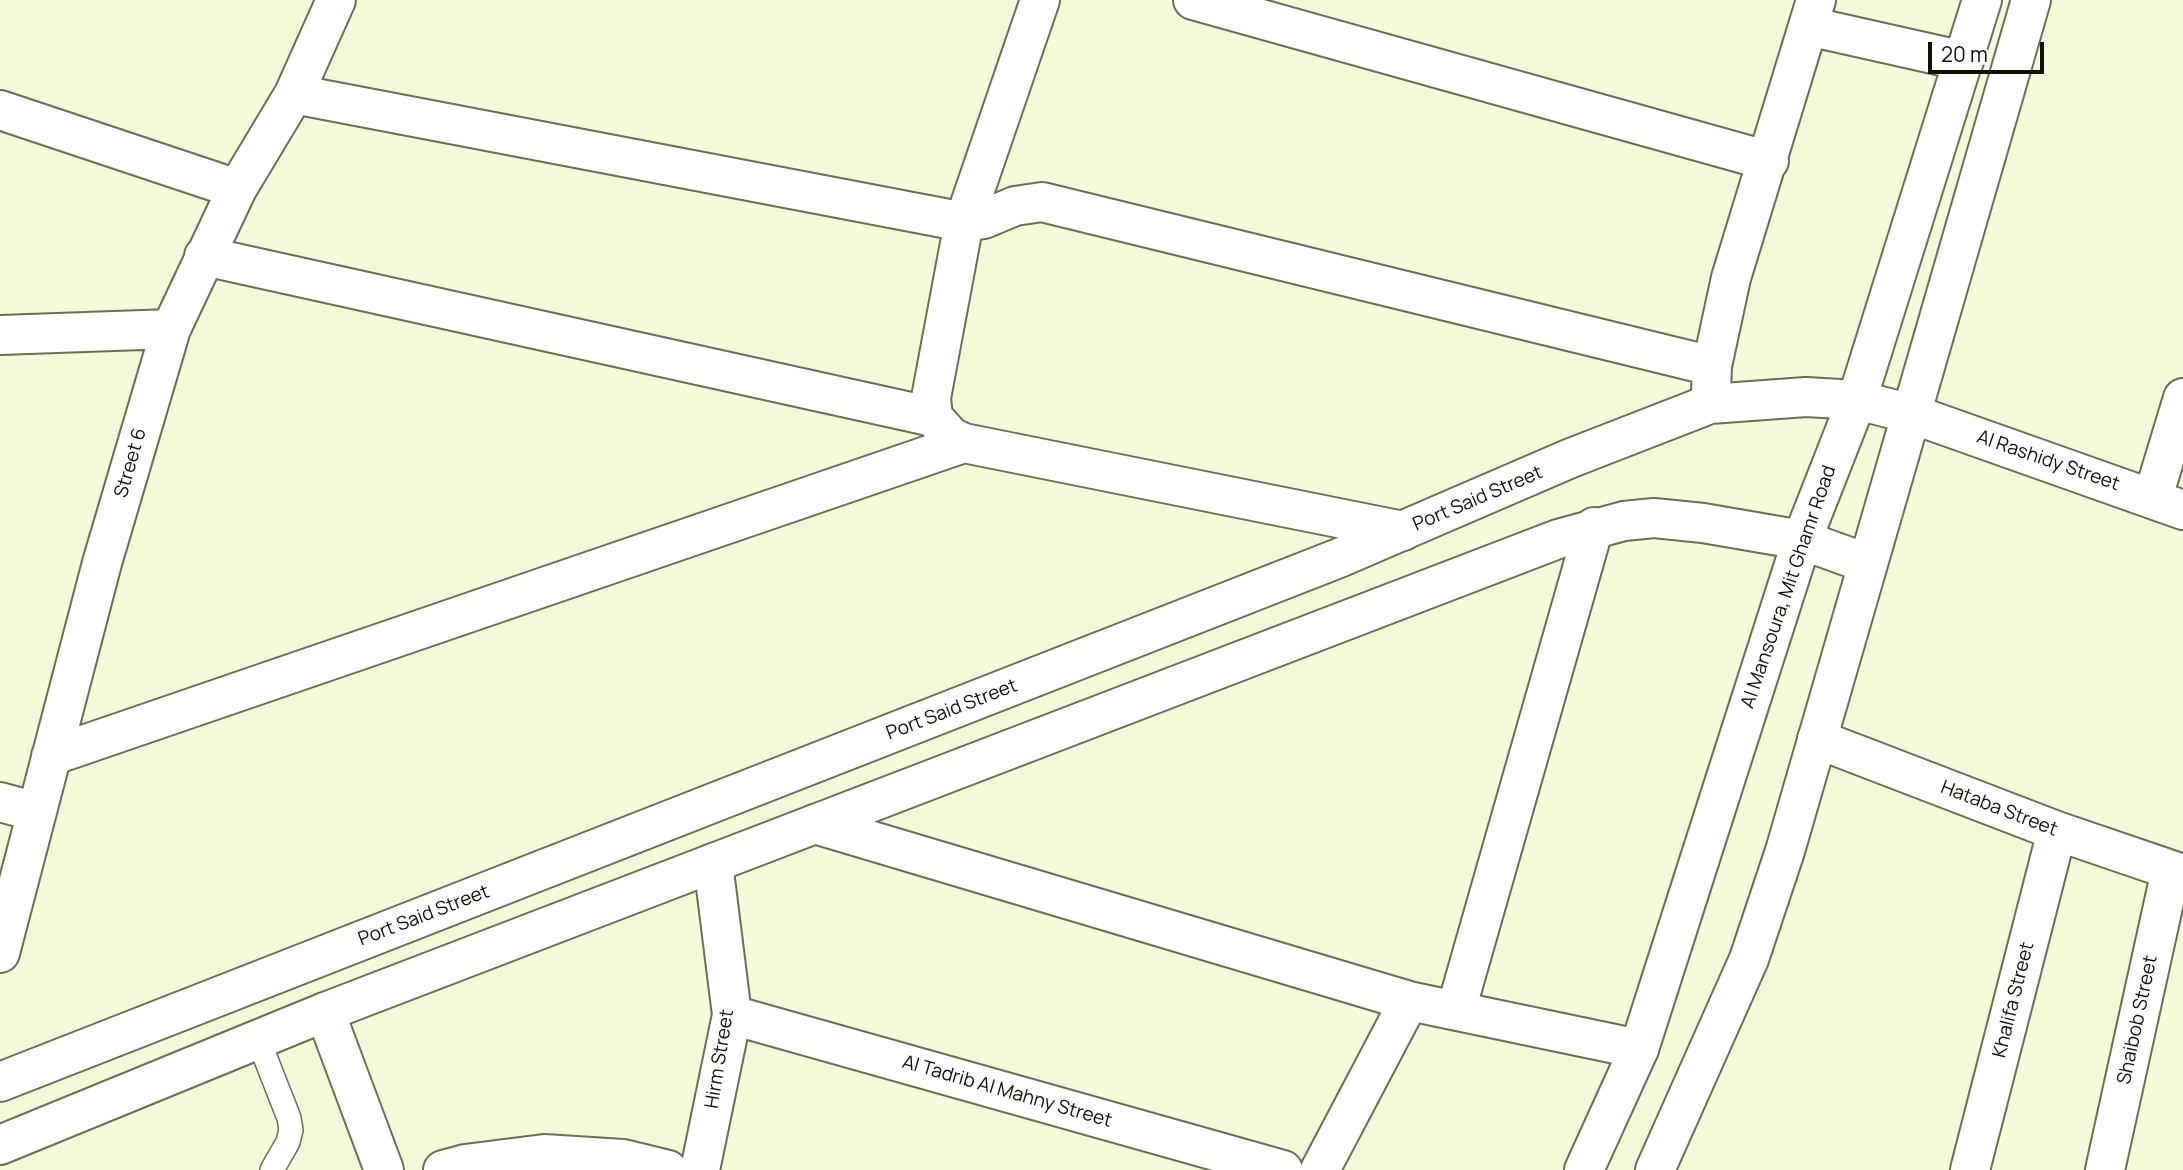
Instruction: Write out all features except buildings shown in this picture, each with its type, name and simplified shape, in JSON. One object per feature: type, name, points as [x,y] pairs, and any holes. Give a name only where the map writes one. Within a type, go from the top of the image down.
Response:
[{"type":"street","name":"Street 6","points":[[0,953],[102,563],[171,329],[237,189],[294,94],[336,0]]},
{"type":"street","points":[[933,417],[932,398],[964,222],[1040,0]]},
{"type":"street","points":[[1193,0],[1769,161]]},
{"type":"street","name":"Al Mansoura, Mit Ghamr Road","points":[[1584,1170],[1639,1049],[1802,540],[1857,400],[1982,0]]},
{"type":"street","points":[[1655,1170],[1749,959],[1817,740],[1866,563],[1912,414],[2031,0]]},
{"type":"street","points":[[1710,404],[1712,366],[1731,278],[1769,161],[1812,13],[1964,61]]},
{"type":"street","points":[[294,94],[964,222],[984,219],[1015,206],[1042,202],[1712,366]]},
{"type":"street","points":[[0,110],[237,189]]},
{"type":"street","points":[[204,256],[933,417],[951,437],[964,443],[1403,531]]},
{"type":"street","points":[[0,335],[171,329]]},
{"type":"street","name":"Port Said Street","points":[[0,1082],[1339,558],[1640,430],[1710,404],[1807,397],[1857,400],[1912,414]]},
{"type":"street","points":[[2168,504],[2183,398]]},
{"type":"street","name":"Al Rashidy Street","points":[[1912,414],[2168,504]]},
{"type":"street","points":[[51,757],[964,443]]},
{"type":"street","points":[[0,1145],[326,1012],[1594,527],[1654,519],[1703,523],[1802,540],[1866,563]]},
{"type":"street","points":[[1457,1010],[1594,527]]},
{"type":"street","points":[[1339,558],[1361,614]]},
{"type":"street","name":"Hataba Street","points":[[1817,740],[2057,831],[2177,872]]},
{"type":"street","points":[[0,802],[37,812]]},
{"type":"street","points":[[815,824],[1409,1001],[1639,1049]]},
{"type":"street","name":"Khalifa Street","points":[[1970,1170],[2057,831]]},
{"type":"street","name":"Hirm Street","points":[[700,1170],[732,1015],[713,863]]},
{"type":"street","name":"Shaibob Street","points":[[2105,1170],[2177,872]]},
{"type":"street","points":[[1320,1170],[1409,1001]]},
{"type":"street","points":[[326,1012],[384,1170]]},
{"type":"street","name":"Al Tadrib Al Mahny Street","points":[[732,1015],[1283,1170]]},
{"type":"street","points":[[443,1170],[465,1164],[544,1154],[623,1159],[668,1170]]},
{"type":"lane","points":[[258,1039],[289,1118],[291,1130],[288,1142],[272,1170]]}]
